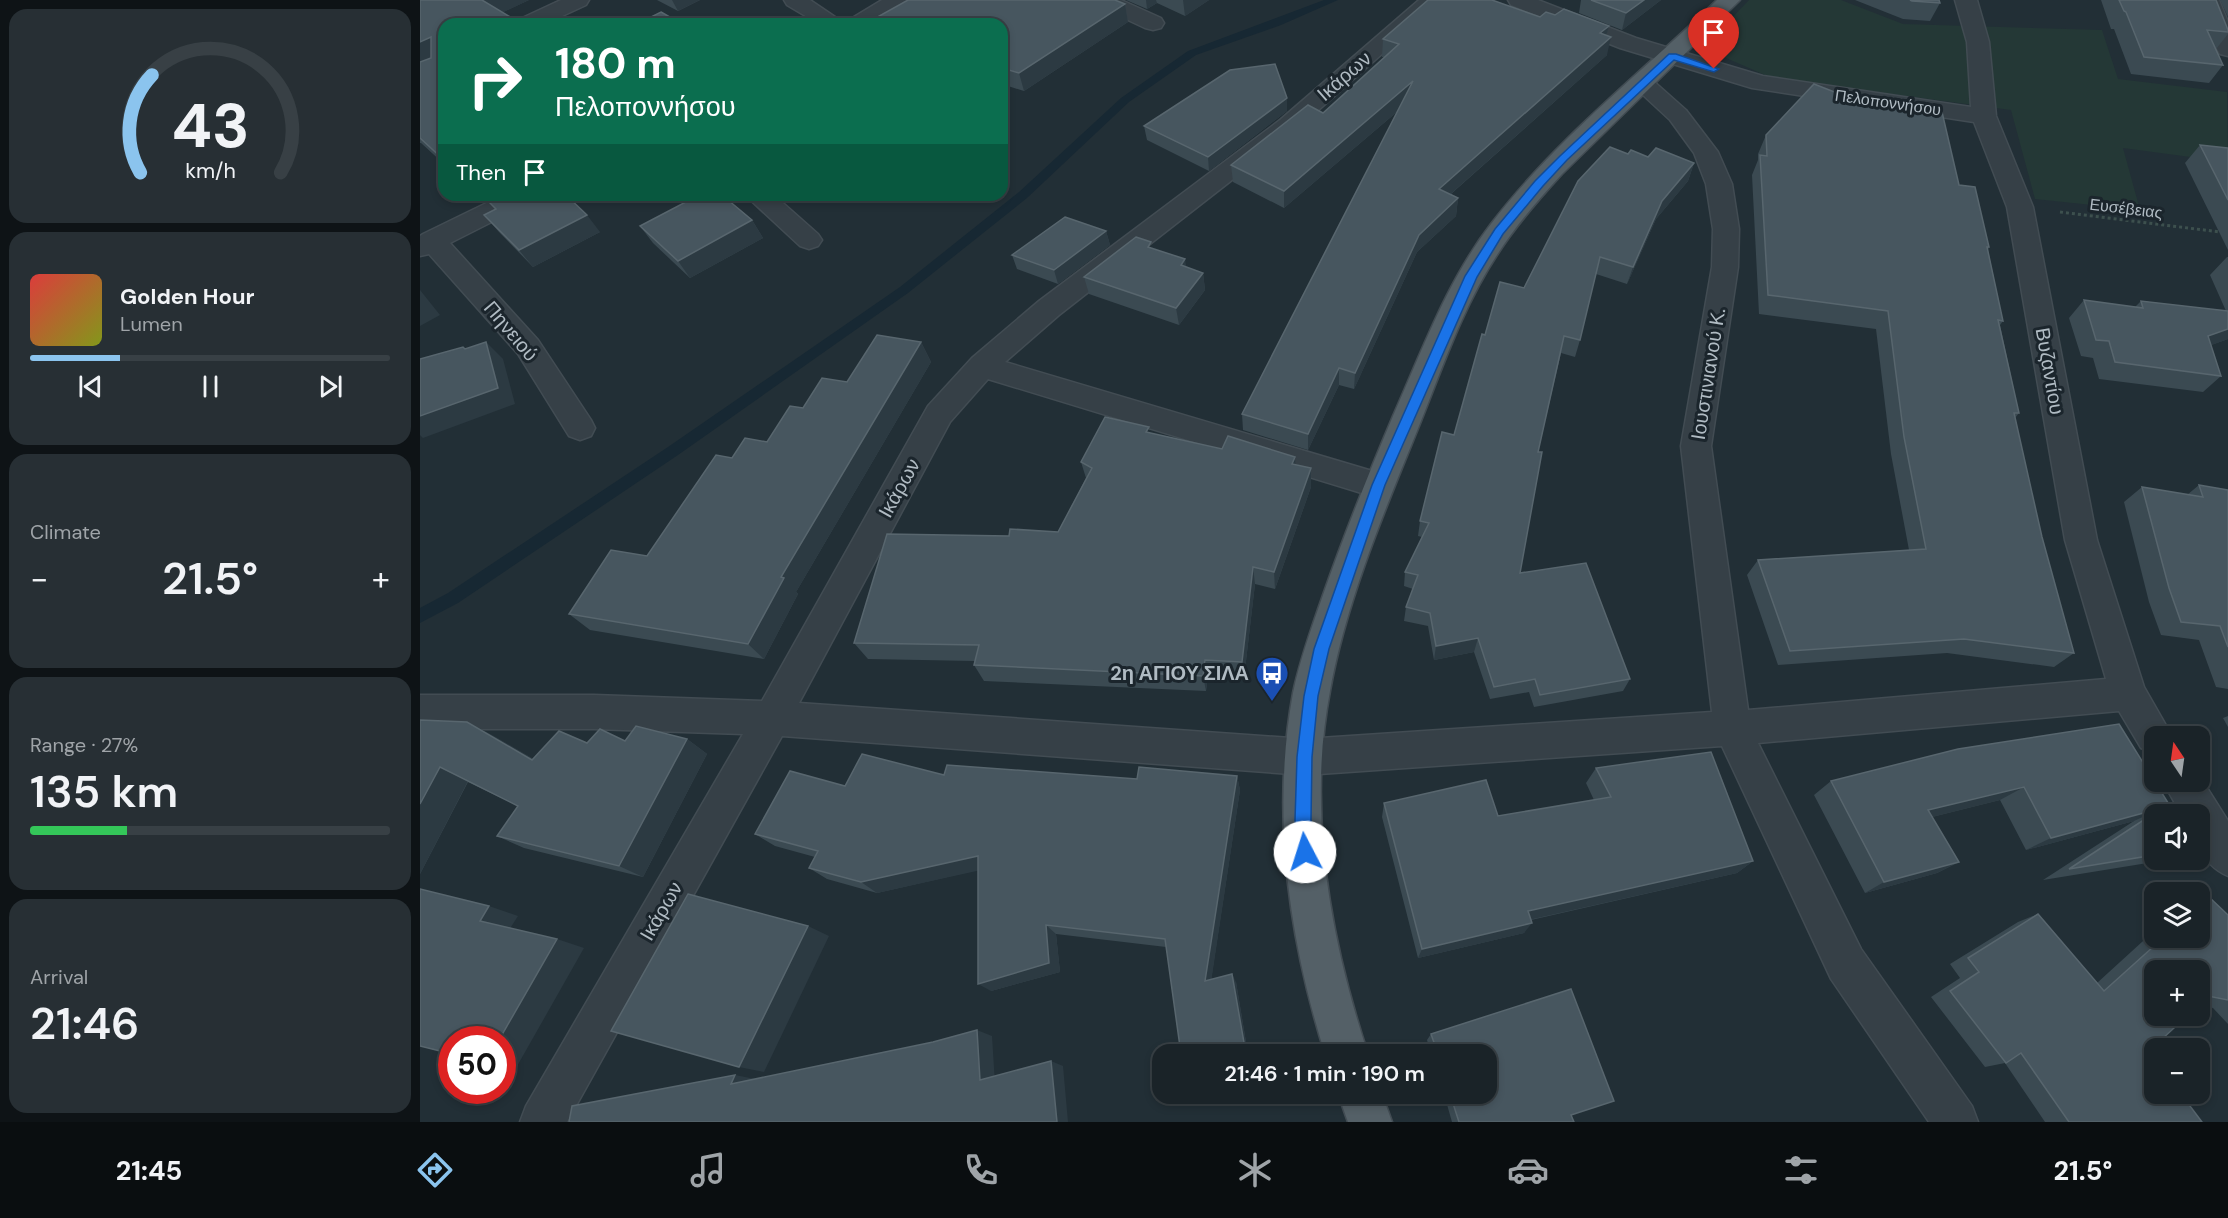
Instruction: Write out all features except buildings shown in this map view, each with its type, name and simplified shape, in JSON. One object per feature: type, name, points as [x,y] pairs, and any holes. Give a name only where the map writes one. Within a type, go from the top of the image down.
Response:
[{"type":"main road","points":[[1343,1044],[1318,946],[1303,820],[1305,757],[1311,696],[1322,649],[1378,485],[1457,308],[1499,231],[1539,184],[1729,0]]},
{"type":"main road","points":[[1364,1104],[1370,1122]]},
{"type":"street","points":[[540,18],[578,0]]},
{"type":"street","points":[[795,0],[824,18]]},
{"type":"street","points":[[865,18],[898,0]]},
{"type":"street","points":[[1104,0],[1153,23]]},
{"type":"street","name":"Ικάρων","points":[[542,1122],[772,718],[939,414],[982,366],[1049,308],[1288,125],[1432,0]]},
{"type":"street","name":"Πελοποννήσου","points":[[1519,0],[1628,43],[1760,83],[1984,116]]},
{"type":"street","name":"Βυζαντίου","points":[[1966,0],[1978,42],[1984,116],[2020,207],[2081,540],[2128,694],[2148,726]]},
{"type":"street","points":[[2208,0],[2228,49]]},
{"type":"street","name":"Ιουστινιανού Κ.","points":[[1642,84],[1678,115],[1706,152],[1719,184],[1726,229],[1725,267],[1696,446],[1732,728],[1846,964],[1956,1122]]},
{"type":"street","points":[[426,243],[512,201]]},
{"type":"street","points":[[765,201],[809,240]]},
{"type":"street","name":"Πηνειού","points":[[426,243],[528,347],[580,428]]},
{"type":"street","points":[[982,366],[1378,485]]},
{"type":"street","points":[[420,711],[594,712],[772,718],[1305,757],[1732,728],[2128,694]]},
{"type":"street","points":[[2188,792],[2228,856]]},
{"type":"path","name":"Ευσέβειας","points":[[2020,207],[2228,233]]},
{"type":"green space","points":[[1749,0],[1841,0],[1903,24],[2102,30],[2118,79],[2227,92],[2228,162],[2123,148],[2140,210],[2035,199],[2011,110],[1772,78],[1703,48]]},
{"type":"waterway","points":[[420,616],[453,598],[673,451],[904,290],[1023,195],[1125,100],[1192,53],[1277,23],[1333,0]]},
{"type":"place","name":"2η ΑΓΙΟΥ ΣΙΛΑ","points":[[1272,702]]},
{"type":"route","points":[[1305,852],[1303,820],[1305,757],[1311,696],[1322,649],[1378,485],[1471,276],[1499,231],[1539,184],[1563,158],[1672,56],[1714,69]]}]
